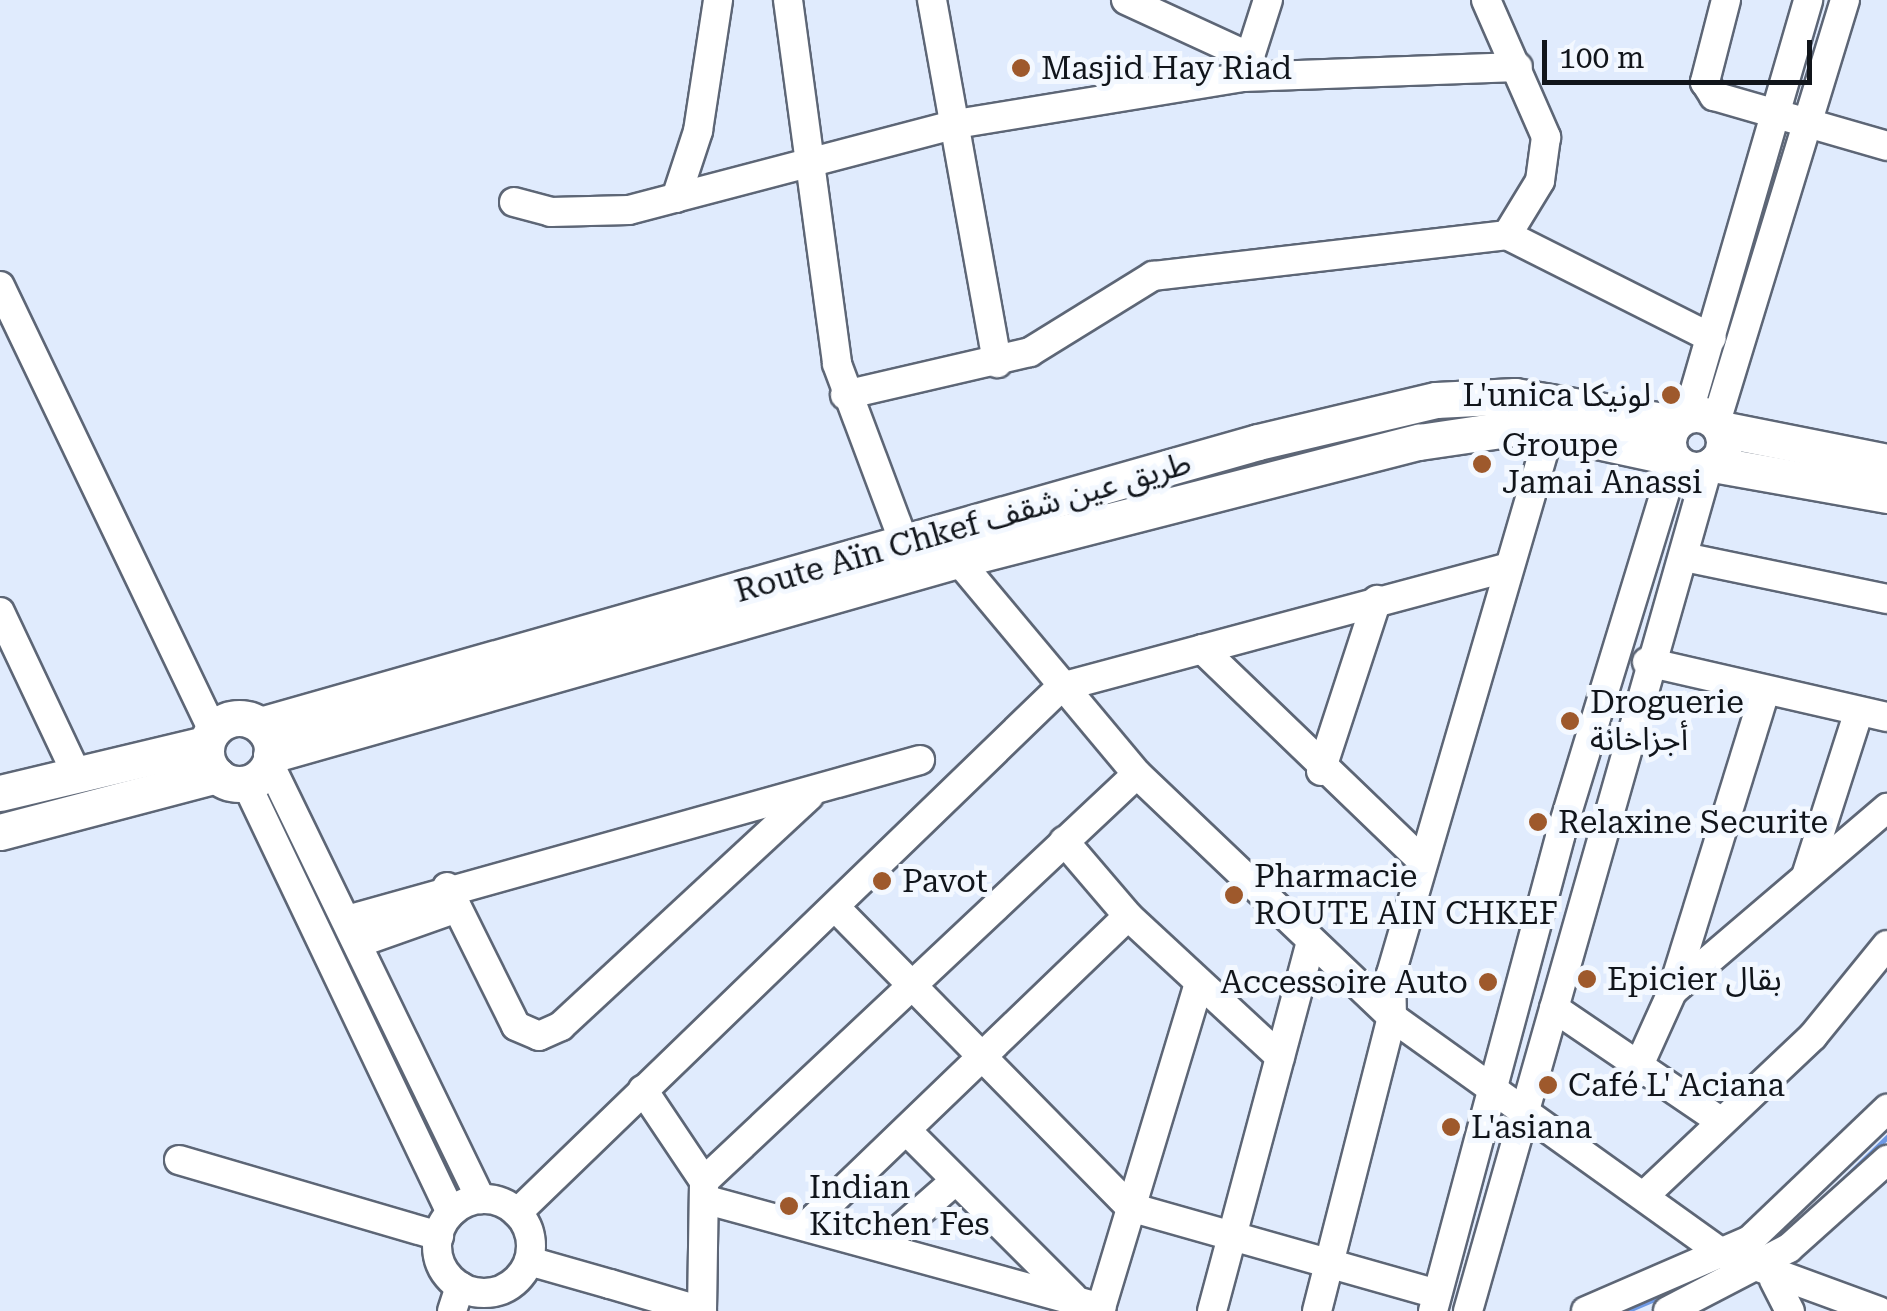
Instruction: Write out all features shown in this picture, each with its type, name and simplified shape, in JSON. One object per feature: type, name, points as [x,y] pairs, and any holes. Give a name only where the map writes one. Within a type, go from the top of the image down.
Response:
[{"type":"main road","name":"Route Aïn Chkef طريق عين شقف","points":[[0,832],[904,542],[1436,400],[1516,396],[1887,495]]},
{"type":"main road","name":"Route Aïn Chkef طريق عين شقف","points":[[0,793],[76,772],[240,753],[958,560],[1418,442],[1550,430],[1887,462]]},
{"type":"street","points":[[676,198],[698,131],[718,0]]},
{"type":"street","points":[[788,0],[816,161],[845,395],[904,542]]},
{"type":"street","points":[[932,0],[996,363]]},
{"type":"street","points":[[1126,0],[1246,67]]},
{"type":"street","points":[[1246,67],[1268,0]]},
{"type":"street","points":[[1486,0],[1518,67],[1547,160],[1507,236]]},
{"type":"street","points":[[1726,0],[1708,90],[1769,108],[1807,128],[1887,146]]},
{"type":"street","points":[[1468,1311],[1647,662],[1684,557],[1712,338],[1769,108],[1808,0]]},
{"type":"street","points":[[835,907],[979,1064],[1130,1207],[1330,1259],[1435,1302],[1494,1096],[1560,836],[1807,128],[1845,0]]},
{"type":"street","points":[[514,202],[584,214],[676,198],[956,124],[1246,67],[1518,67]]},
{"type":"street","points":[[845,395],[996,363],[1058,338],[1153,276],[1507,236],[1712,338]]},
{"type":"street","points":[[0,287],[240,753],[445,1224],[443,1267],[456,1298],[490,1301],[529,1261],[530,1238],[517,1212],[480,1199],[352,931],[240,753]]},
{"type":"street","points":[[1317,1311],[1392,1018],[1391,974],[1550,430]]},
{"type":"street","points":[[1684,557],[1887,598]]},
{"type":"street","points":[[958,560],[1137,774],[1310,945],[1392,1018],[1494,1096],[1646,1194],[1723,1254],[1764,1275],[1883,1310]]},
{"type":"street","points":[[517,1212],[1061,687],[1508,567]]},
{"type":"street","points":[[1321,770],[1377,600]]},
{"type":"street","points":[[0,612],[76,772]]},
{"type":"street","points":[[1202,649],[1321,770],[1422,860]]},
{"type":"street","points":[[1647,662],[1764,694],[1873,714],[1805,879]]},
{"type":"street","points":[[1640,1063],[1672,992],[1764,694]]},
{"type":"street","points":[[352,931],[920,760]]},
{"type":"street","points":[[706,1191],[910,986],[1137,774]]},
{"type":"street","points":[[452,898],[516,1026],[539,1036],[812,793]]},
{"type":"street","points":[[1672,992],[1887,808]]},
{"type":"street","points":[[1064,841],[1128,916],[1198,986],[1280,1057]]},
{"type":"street","points":[[808,1224],[979,1064],[1128,916]]},
{"type":"street","points":[[1646,1194],[1814,1036],[1887,944]]},
{"type":"street","points":[[1212,1311],[1310,945]]},
{"type":"street","points":[[1092,1306],[1130,1207],[1198,986]]},
{"type":"street","points":[[1554,1008],[1720,1121]]},
{"type":"street","points":[[529,1261],[702,1311],[706,1191],[643,1090]]},
{"type":"street","points":[[1586,1311],[1723,1254],[1800,1201],[1887,1108]]},
{"type":"street","points":[[908,1132],[1092,1306]]},
{"type":"street","points":[[179,1160],[445,1224],[480,1199]]},
{"type":"street","points":[[1668,1311],[1764,1275],[1887,1160]]},
{"type":"street","points":[[882,1244],[956,1180]]},
{"type":"street","points":[[706,1191],[1092,1306]]},
{"type":"street","points":[[1764,1275],[1790,1311]]},
{"type":"waterway","points":[[1822,1200],[1887,1137]]},
{"type":"waterway","points":[[1626,1311],[1697,1281]]},
{"type":"place","name":"Masjid Hay Riad","points":[[1021,68]]},
{"type":"place","name":"L'unica لونيكا","points":[[1671,395]]},
{"type":"place","name":"Groupe Jamai Anassi","points":[[1482,464]]},
{"type":"place","name":"Droguerie أجزاخانة","points":[[1570,721]]},
{"type":"place","name":"Relaxine Securite","points":[[1538,822]]},
{"type":"place","name":"Pavot","points":[[882,881]]},
{"type":"place","name":"Pharmacie ROUTE AIN CHKEF","points":[[1234,895]]},
{"type":"place","name":"Epicier بقال","points":[[1587,979]]},
{"type":"place","name":"Accessoire Auto","points":[[1488,982]]},
{"type":"place","name":"Café L' Aciana","points":[[1548,1085]]},
{"type":"place","name":"L'asiana","points":[[1451,1127]]},
{"type":"place","name":"Indian Kitchen Fes","points":[[789,1206]]}]
